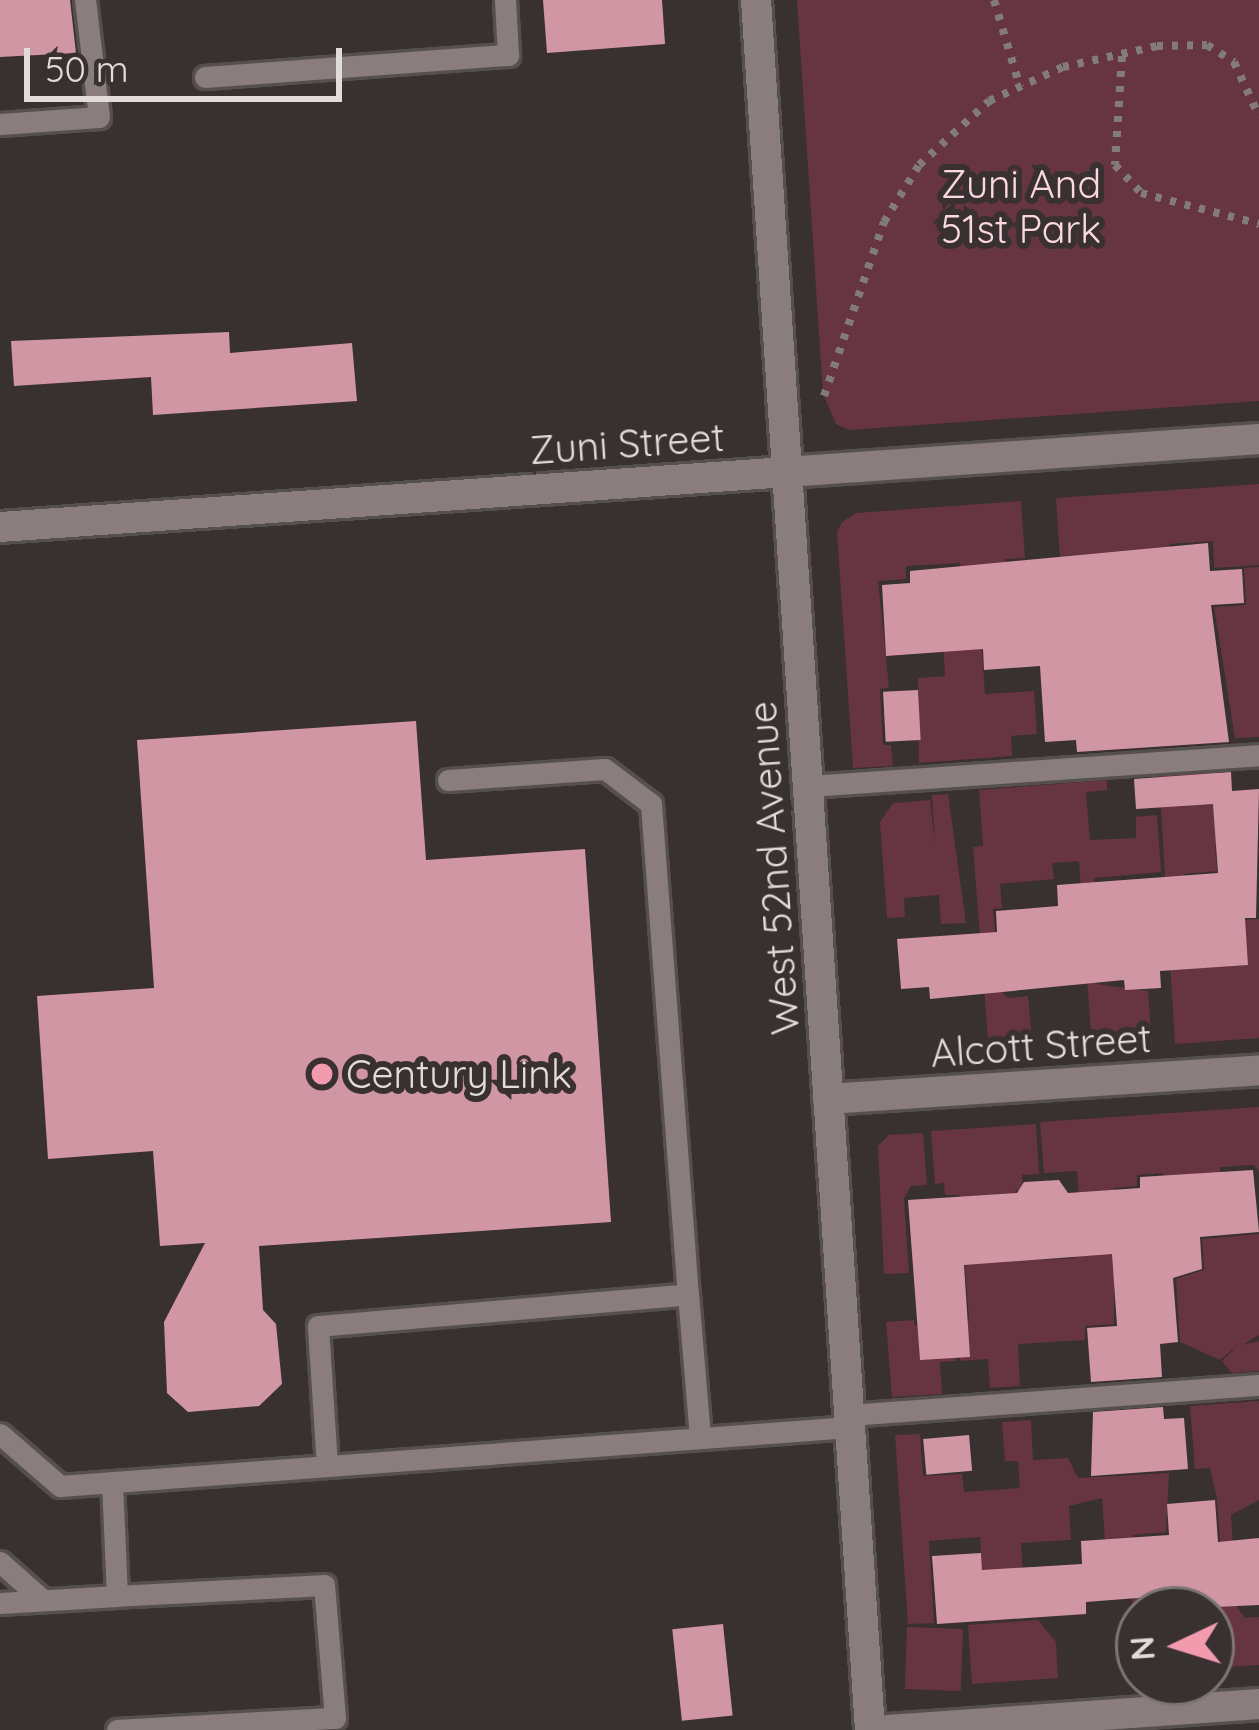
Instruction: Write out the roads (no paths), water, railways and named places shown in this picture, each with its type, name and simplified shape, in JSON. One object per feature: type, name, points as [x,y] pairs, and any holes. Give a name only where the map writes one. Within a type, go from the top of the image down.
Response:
[{"type":"street","name":"West 52nd Avenue","points":[[757,0],[870,1730]]},
{"type":"street","name":"Zuni Street","points":[[0,526],[1259,439]]},
{"type":"street","name":"Alcott Street","points":[[828,1099],[1259,1070]]},
{"type":"street","points":[[889,1730],[1259,1704]]},
{"type":"lane","points":[[0,124],[99,117],[85,0]]},
{"type":"lane","points":[[206,76],[508,56],[505,0]]},
{"type":"lane","points":[[808,786],[1259,755]]},
{"type":"lane","points":[[448,780],[605,769],[651,804],[700,1438]]},
{"type":"lane","points":[[327,1466],[318,1325],[688,1294]]},
{"type":"lane","points":[[0,1434],[60,1486],[700,1438],[1259,1385]]},
{"type":"lane","points":[[112,1482],[117,1596]]},
{"type":"lane","points":[[0,1562],[43,1600]]},
{"type":"lane","points":[[0,1603],[324,1585],[335,1718],[117,1730]]},
{"type":"place","name":"Century Link","points":[[322,1074]]},
{"type":"park label","name":"Zuni And 51st Park","points":[[1021,208]]}]
